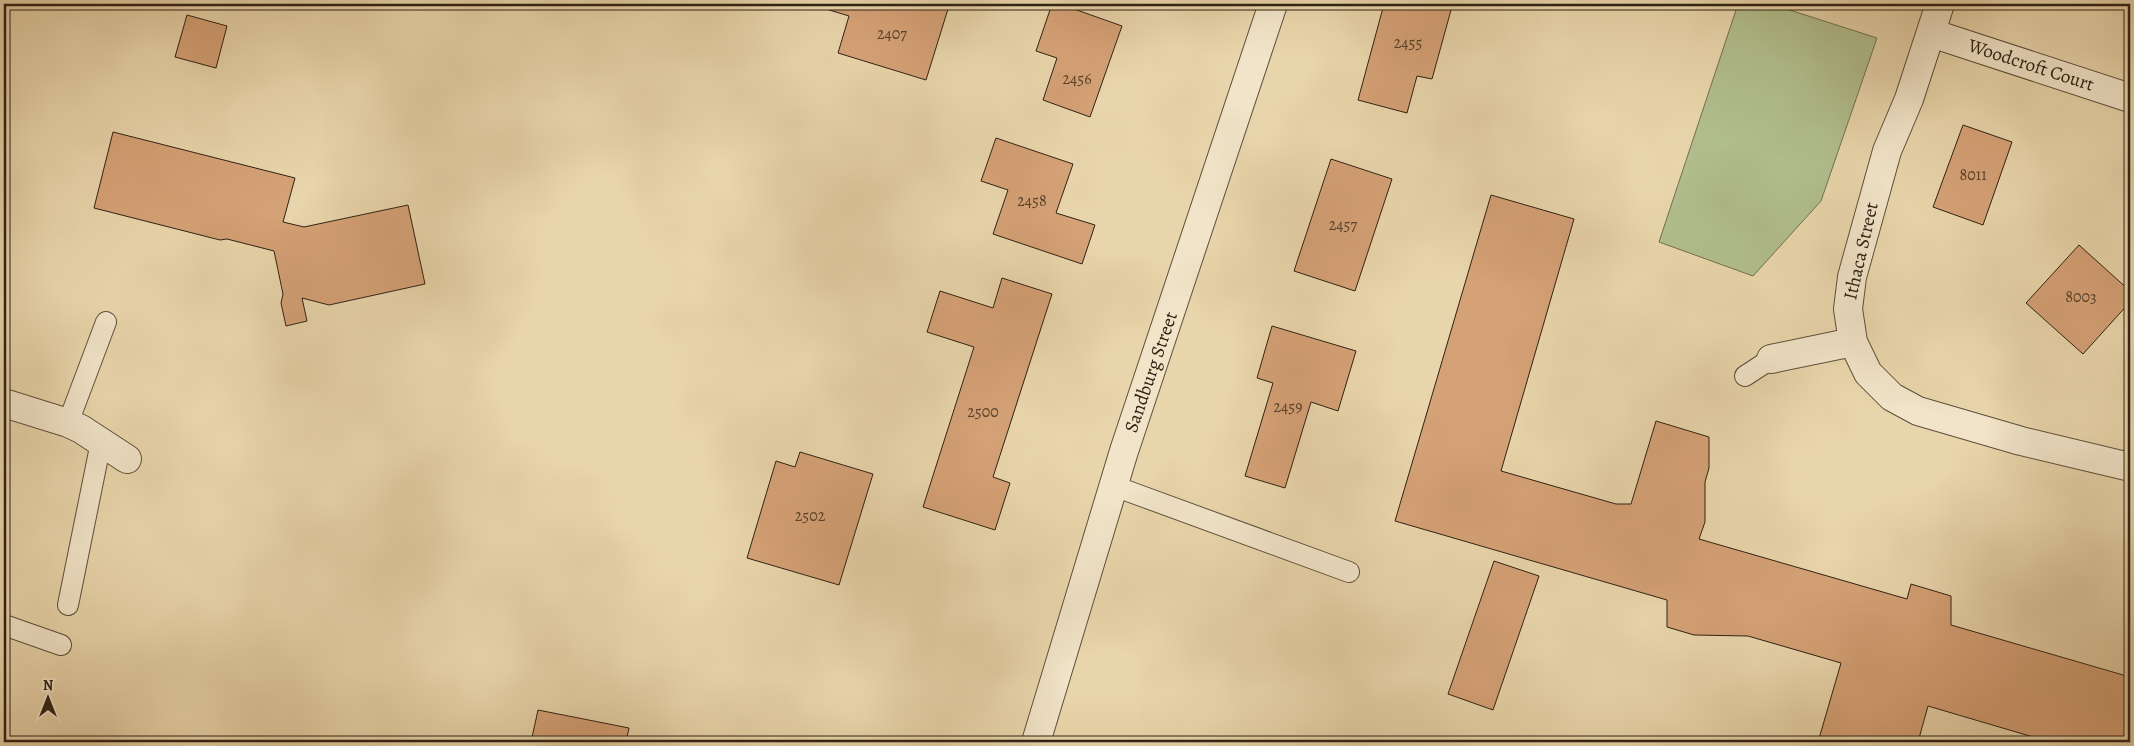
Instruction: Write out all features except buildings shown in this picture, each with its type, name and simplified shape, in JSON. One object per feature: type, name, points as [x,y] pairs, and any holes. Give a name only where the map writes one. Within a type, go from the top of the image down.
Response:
[{"type":"street","name":"Sandburg Street","points":[[1036,742],[1114,486],[1274,4]]},
{"type":"street","name":"Ithaca Street","points":[[1940,4],[1909,99],[1887,152],[1852,278],[1848,309],[1853,342],[1868,373],[1892,397],[1918,411],[2021,441],[2130,467]]},
{"type":"street","name":"Woodcroft Court","points":[[1931,33],[2130,98]]},
{"type":"street","points":[[1771,358],[1853,342]]},
{"type":"street","points":[[4,403],[68,423],[127,459]]},
{"type":"lane","points":[[68,423],[106,322]]},
{"type":"lane","points":[[1745,376],[1771,358]]},
{"type":"lane","points":[[68,605],[101,442]]},
{"type":"lane","points":[[1114,486],[1348,572]]},
{"type":"lane","points":[[4,625],[61,645]]},
{"type":"green space","points":[[1738,4],[1771,4],[1877,38],[1821,201],[1753,276],[1659,242]]}]
